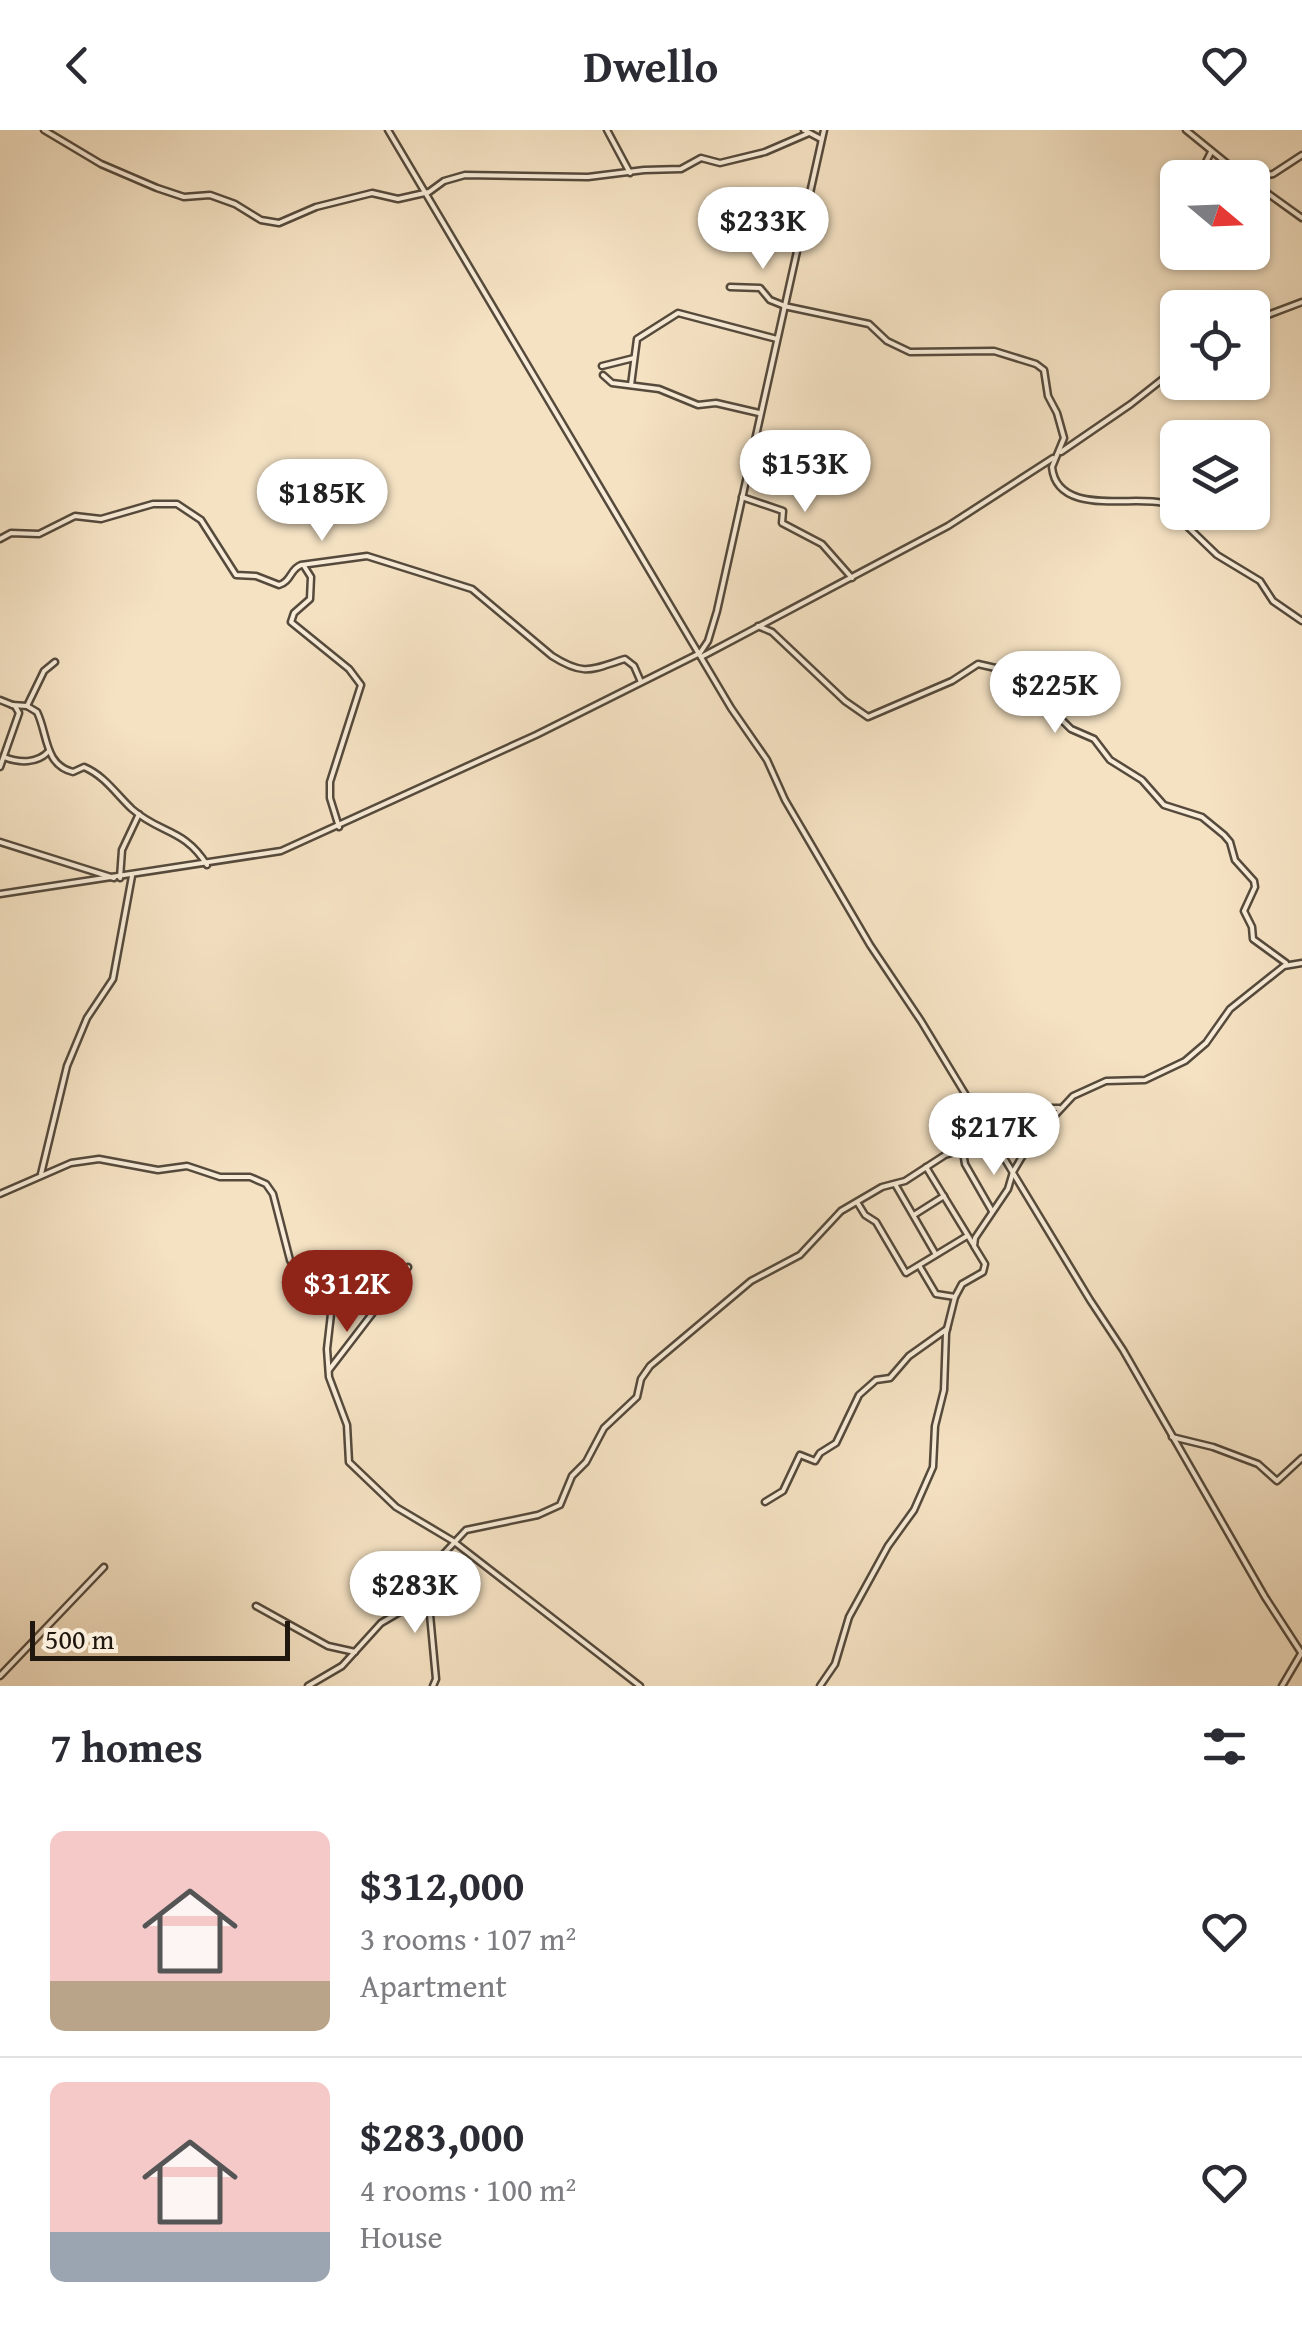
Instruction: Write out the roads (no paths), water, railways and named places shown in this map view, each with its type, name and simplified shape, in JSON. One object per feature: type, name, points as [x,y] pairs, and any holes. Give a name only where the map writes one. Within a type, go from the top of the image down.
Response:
[{"type":"street","points":[[44,130],[96,162],[157,188],[184,197],[210,196],[271,222],[284,223],[316,207],[372,193],[398,199],[472,174],[578,178],[681,169],[702,158],[720,163],[766,152],[806,132],[822,140]]},
{"type":"street","points":[[388,130],[731,708],[766,760],[785,800],[870,945],[1124,1350],[1302,1653],[1282,1686]]},
{"type":"street","points":[[607,130],[630,172]]},
{"type":"street","points":[[701,654],[712,628],[824,130]]},
{"type":"street","points":[[1186,130],[1221,160]]},
{"type":"street","points":[[1207,160],[1211,152]]},
{"type":"street","points":[[1270,175],[1302,156]]},
{"type":"street","points":[[1270,194],[1302,218]]},
{"type":"street","points":[[730,286],[760,288],[770,300],[784,306],[866,323],[886,341],[910,352],[994,351],[1036,364],[1044,370],[1048,396],[1064,438],[1052,474],[1076,496],[1112,502],[1162,502],[1217,555],[1260,581],[1273,601],[1302,621]]},
{"type":"street","points":[[1270,314],[1302,302]]},
{"type":"street","points":[[632,385],[638,337],[678,313],[777,338]]},
{"type":"street","points":[[602,366],[634,358]]},
{"type":"street","points":[[602,376],[608,382],[666,390],[698,405],[716,403],[760,414]]},
{"type":"street","points":[[0,894],[281,851],[339,827],[758,626],[948,526],[1160,381]]},
{"type":"street","points":[[742,498],[782,511],[782,523],[822,544],[852,578]]},
{"type":"street","points":[[0,539],[11,533],[38,534],[73,516],[102,519],[162,502],[182,506],[200,520],[236,575],[256,576],[279,585],[287,582],[301,565],[367,556],[475,591],[559,661],[590,671],[628,660],[641,682]]},
{"type":"street","points":[[301,565],[308,568],[311,577],[310,597],[291,622],[349,669],[360,685],[330,782],[330,798],[339,827]]},
{"type":"street","points":[[758,626],[772,632],[866,717],[912,700],[978,664],[1013,672],[1071,728],[1094,739],[1110,760],[1142,780],[1164,805],[1202,817],[1228,838],[1235,860],[1254,881],[1244,911],[1252,926],[1252,939],[1289,964]]},
{"type":"street","points":[[27,706],[44,670],[56,662]]},
{"type":"street","points":[[0,700],[27,706],[40,717],[53,760]]},
{"type":"street","points":[[0,767],[19,713],[12,705]]},
{"type":"street","points":[[4,756],[19,762],[49,751]]},
{"type":"street","points":[[43,756],[70,771],[84,767],[91,770],[139,814],[186,838],[207,864]]},
{"type":"street","points":[[117,878],[122,850],[139,814]]},
{"type":"street","points":[[0,842],[117,878]]},
{"type":"street","points":[[41,1176],[42,1159],[73,1050],[87,1018],[113,979],[132,876]]},
{"type":"street","points":[[974,1246],[976,1234],[1008,1189],[1013,1172],[1059,1108],[1080,1091],[1106,1081],[1141,1081],[1185,1060],[1206,1043],[1227,1012],[1289,964],[1302,963]]},
{"type":"street","points":[[308,1686],[337,1670],[380,1623],[415,1603],[436,1561],[471,1527],[538,1515],[560,1505],[572,1476],[588,1458],[604,1428],[635,1400],[650,1366],[751,1281],[800,1256],[841,1211],[944,1155],[979,1144],[1008,1114],[1031,1108],[1059,1108]]},
{"type":"street","points":[[960,1128],[966,1164],[992,1211]]},
{"type":"street","points":[[0,1194],[77,1162],[99,1158],[158,1170],[188,1166],[220,1177],[250,1177],[266,1184],[273,1194],[290,1260],[300,1276],[321,1288],[331,1314],[329,1370],[332,1390],[347,1425],[350,1462],[396,1507],[453,1541],[640,1686]]},
{"type":"street","points":[[820,1686],[835,1664],[850,1614],[888,1546],[914,1510],[933,1467],[935,1426],[944,1390],[947,1329],[955,1296],[962,1284],[984,1270],[983,1261],[926,1167]]},
{"type":"street","points":[[895,1184],[936,1255]]},
{"type":"street","points":[[912,1216],[944,1196]]},
{"type":"street","points":[[857,1202],[864,1214],[876,1222],[904,1272],[967,1236]]},
{"type":"street","points":[[920,1266],[936,1294],[955,1296]]},
{"type":"street","points":[[329,1370],[408,1267]]},
{"type":"street","points":[[765,1502],[783,1491],[799,1456],[816,1460],[836,1444],[859,1394],[876,1380],[890,1378],[908,1356],[947,1329]]},
{"type":"street","points":[[1172,1437],[1258,1464],[1277,1480],[1302,1458]]},
{"type":"street","points":[[0,1676],[104,1566]]},
{"type":"street","points":[[424,1588],[430,1608],[436,1679],[433,1686]]},
{"type":"street","points":[[256,1606],[328,1646],[356,1652]]}]
